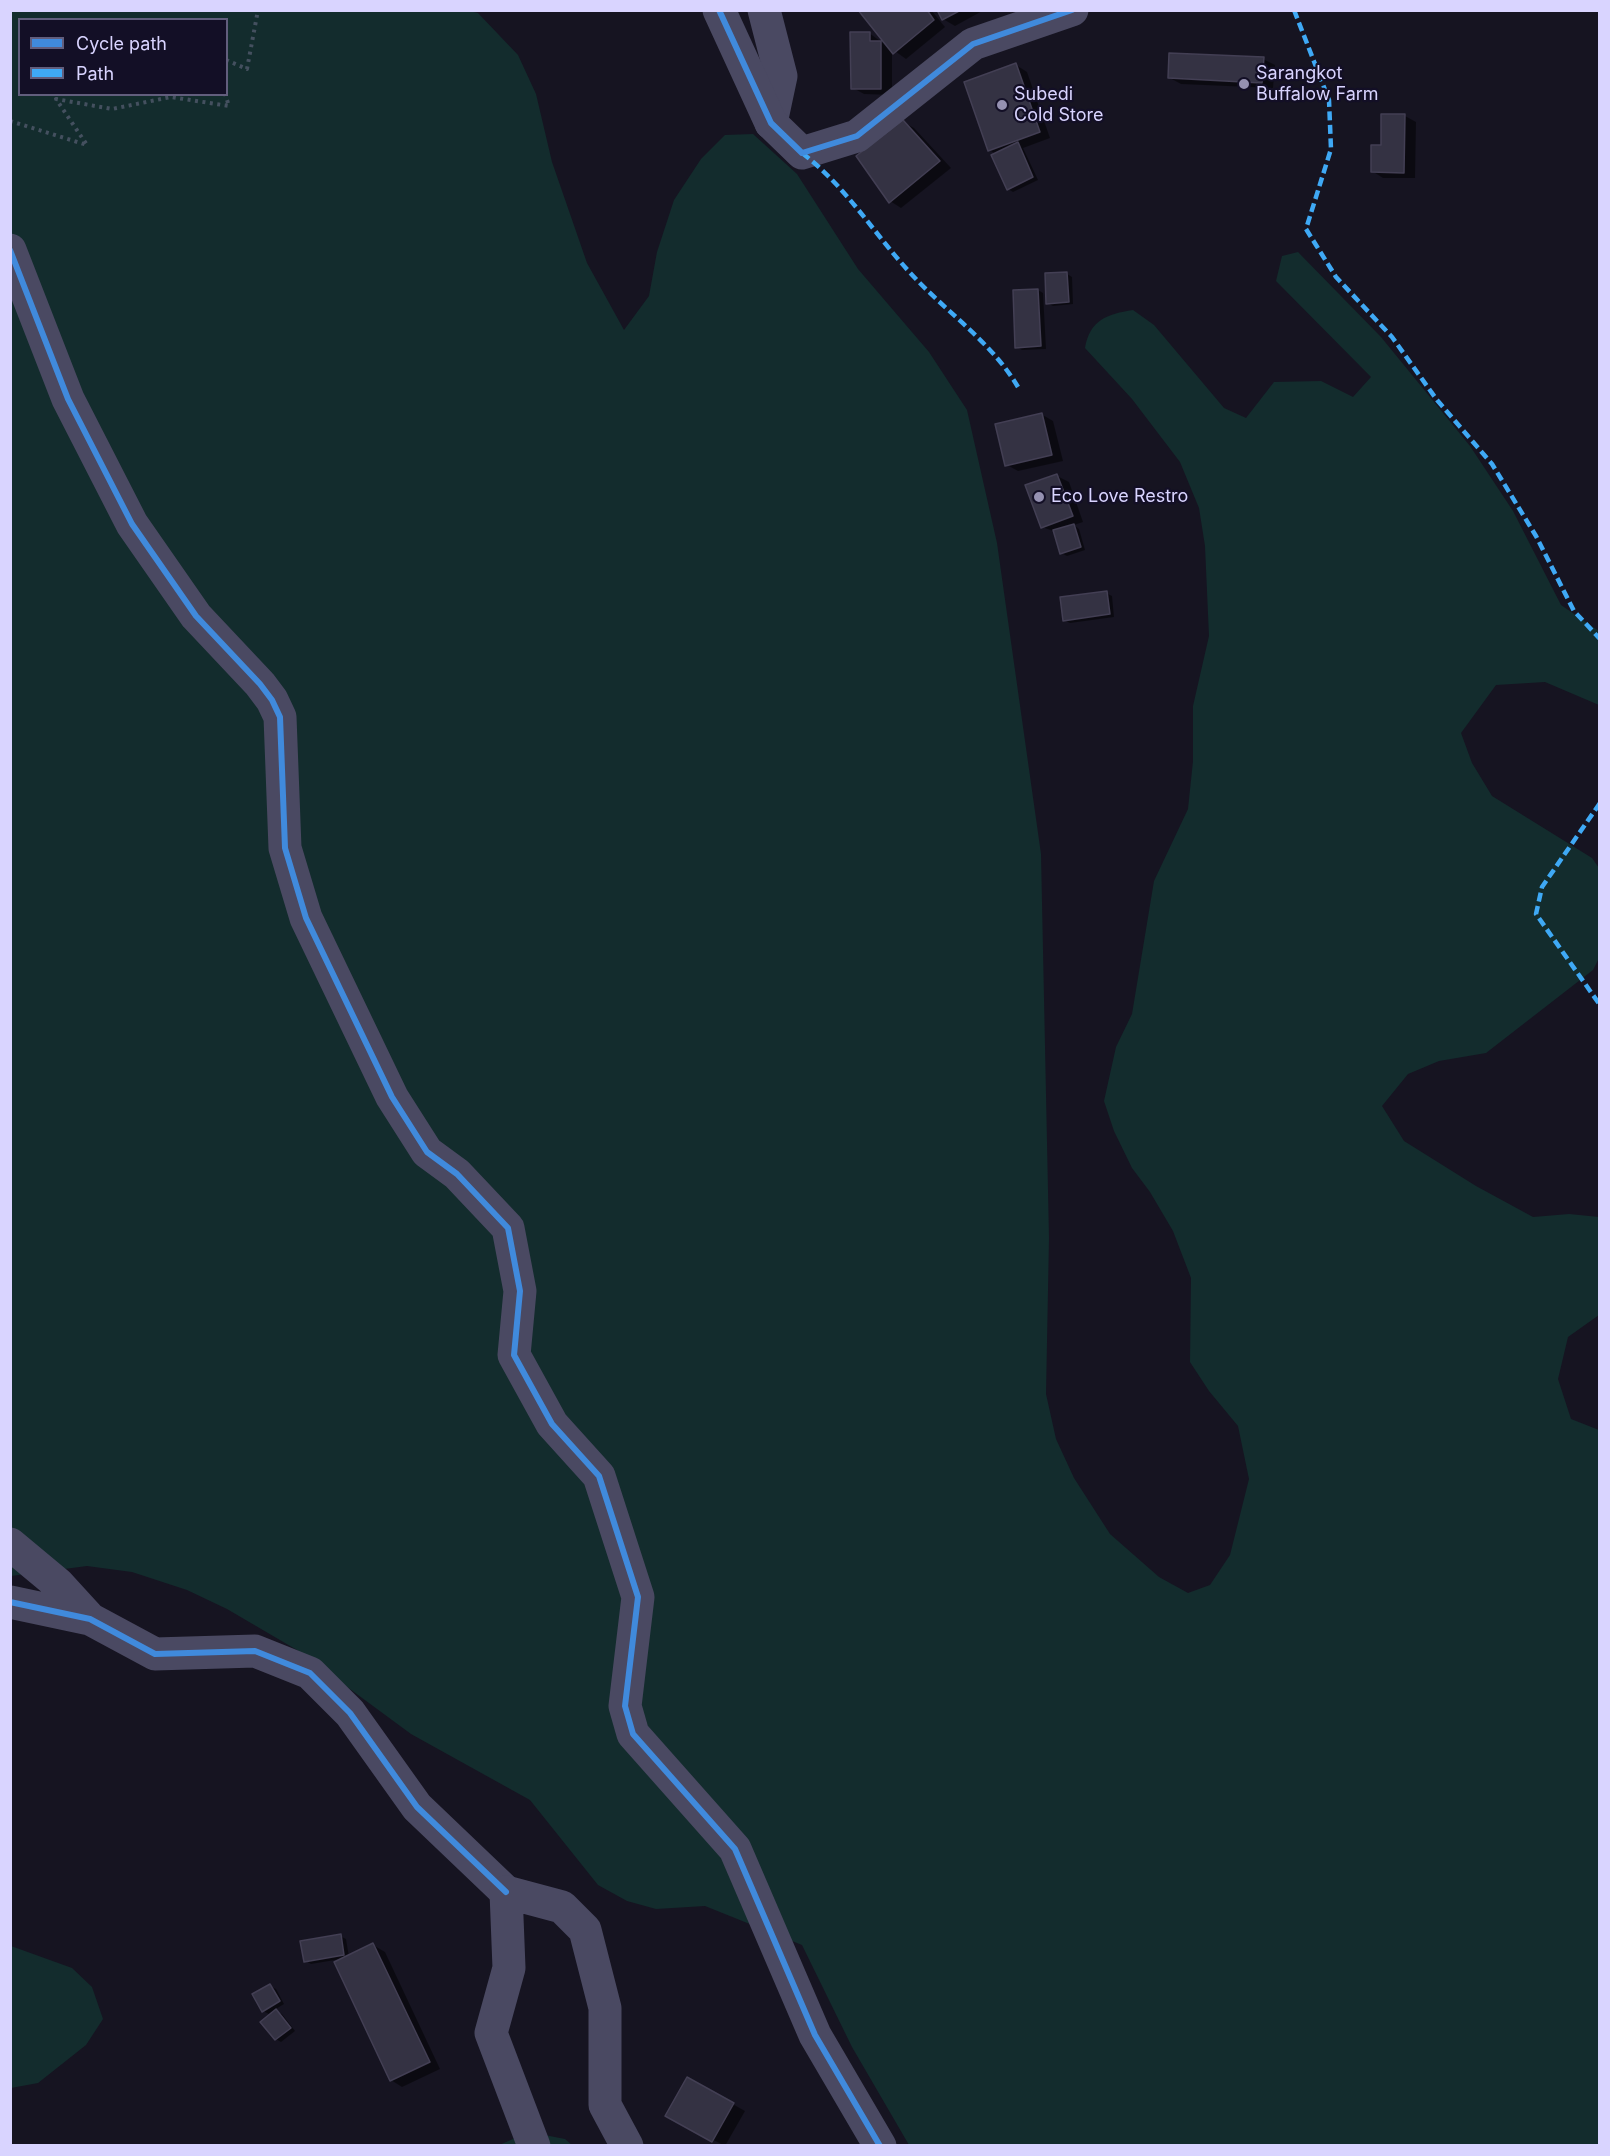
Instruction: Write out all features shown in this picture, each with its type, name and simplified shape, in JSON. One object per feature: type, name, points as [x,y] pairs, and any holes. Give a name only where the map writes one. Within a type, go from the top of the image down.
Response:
[{"type":"street","points":[[719,10],[771,123],[802,153],[857,136],[973,44],[1072,10]]},
{"type":"street","points":[[764,10],[781,76],[771,123]]},
{"type":"street","points":[[10,250],[68,399],[132,524],[196,616],[272,699],[280,717],[285,848],[303,908],[356,1026],[392,1097],[427,1152],[457,1174],[508,1228],[520,1291],[513,1355],[552,1424],[599,1476],[638,1598],[625,1706],[633,1734],[735,1849],[815,2035],[880,2145]]},
{"type":"street","points":[[10,1544],[58,1584],[90,1619]]},
{"type":"street","points":[[10,1602],[90,1619],[155,1654],[255,1651],[310,1673],[350,1713],[417,1807],[506,1892],[562,1907],[585,1930],[605,2008],[605,2105],[627,2145]]},
{"type":"street","points":[[506,1892],[509,1968],[491,2033],[534,2145]]},
{"type":"path","points":[[228,61],[247,69],[258,10]]},
{"type":"path","points":[[10,121],[87,145],[56,99],[112,109],[171,97],[229,106],[226,96]]},
{"type":"green space","points":[[465,10],[478,13],[518,55],[536,94],[552,162],[587,263],[624,330],[649,296],[657,252],[674,200],[701,159],[725,135],[753,134],[797,174],[858,269],[929,352],[967,410],[997,543],[1041,854],[1049,1238],[1046,1394],[1056,1439],[1074,1478],[1110,1534],[1159,1577],[1188,1593],[1210,1585],[1230,1555],[1249,1479],[1238,1426],[1209,1391],[1190,1362],[1191,1278],[1173,1231],[1150,1192],[1132,1168],[1114,1131],[1104,1101],[1116,1047],[1132,1014],[1154,881],[1188,809],[1193,761],[1193,706],[1209,636],[1205,546],[1199,508],[1180,462],[1132,399],[1085,348],[1091,331],[1108,316],[1133,310],[1154,325],[1224,408],[1246,418],[1274,382],[1321,381],[1353,397],[1371,377],[1276,281],[1282,256],[1298,252],[1381,337],[1470,446],[1513,511],[1561,605],[1599,631],[1599,705],[1545,682],[1496,685],[1461,733],[1472,763],[1492,796],[1592,858],[1599,868],[1599,958],[1593,970],[1486,1053],[1439,1061],[1408,1074],[1382,1106],[1404,1141],[1476,1186],[1533,1217],[1569,1214],[1599,1217],[1599,1315],[1568,1337],[1558,1379],[1571,1419],[1599,1430],[1599,2145],[909,2145],[852,2047],[802,1945],[705,1906],[656,1909],[627,1901],[598,1885],[530,1800],[411,1734],[297,1650],[227,1609],[187,1590],[132,1572],[87,1566],[11,1576],[11,11]]},
{"type":"green space","points":[[11,1946],[72,1968],[92,1987],[103,2019],[86,2045],[38,2083],[11,2088]]},
{"type":"green space","points":[[529,2132],[565,2139],[572,2145],[497,2146]]},
{"type":"building","points":[[858,10],[927,10],[934,20],[893,54]]},
{"type":"building","points":[[937,10],[961,10],[942,20]]},
{"type":"building","points":[[850,32],[870,32],[870,41],[881,41],[881,89],[851,89]]},
{"type":"building","points":[[1169,53],[1264,57],[1262,83],[1168,78]]},
{"type":"building","points":[[1016,63],[1040,132],[988,151],[964,82]]},
{"type":"building","points":[[1381,114],[1405,114],[1404,173],[1371,172],[1371,145],[1381,145]]},
{"type":"building","points":[[903,120],[940,161],[889,203],[856,156]]},
{"type":"building","points":[[1018,142],[1033,177],[1007,190],[991,155]]},
{"type":"building","points":[[1067,272],[1069,302],[1046,304],[1045,273]]},
{"type":"building","points":[[1038,289],[1041,346],[1015,348],[1013,290]]},
{"type":"building","points":[[1042,413],[1052,455],[1005,466],[995,424]]},
{"type":"building","points":[[1057,474],[1073,516],[1041,528],[1025,485]]},
{"type":"building","points":[[1074,524],[1081,547],[1060,554],[1053,530]]},
{"type":"building","points":[[1107,591],[1110,614],[1063,621],[1060,597]]},
{"type":"building","points":[[341,1934],[344,1955],[304,1962],[300,1941]]},
{"type":"building","points":[[373,1943],[430,2062],[390,2081],[334,1962]]},
{"type":"building","points":[[270,1984],[280,2001],[262,2012],[252,1994]]},
{"type":"building","points":[[276,2009],[291,2028],[275,2040],[260,2022]]},
{"type":"building","points":[[687,2077],[734,2103],[712,2142],[665,2116]]},
{"type":"marked path","points":[[1294,10],[1329,100],[1331,149],[1306,229],[1336,277],[1392,337],[1437,400],[1492,464],[1536,536],[1574,611],[1600,639]]},
{"type":"marked path","points":[[802,153],[833,181],[915,278],[996,356],[1018,387]]},
{"type":"marked path","points":[[1600,803],[1542,887],[1536,914],[1600,1005]]},
{"type":"cycle path","points":[[719,10],[771,123],[802,153],[857,136],[973,44],[1072,10]]},
{"type":"cycle path","points":[[10,250],[68,399],[132,524],[196,616],[260,684],[272,700],[280,717],[285,848],[306,918],[392,1097],[427,1152],[457,1174],[508,1228],[520,1291],[514,1355],[552,1424],[599,1476],[638,1597],[625,1706],[633,1734],[735,1849],[815,2035],[880,2146]]},
{"type":"cycle path","points":[[10,1602],[90,1619],[155,1654],[255,1651],[310,1673],[350,1713],[417,1807],[506,1892]]},
{"type":"place","name":"Sarangkot Buffalow Farm","points":[[1244,84]]},
{"type":"place","name":"Subedi Cold Store","points":[[1002,105]]},
{"type":"place","name":"Eco Love Restro","points":[[1039,497]]}]
